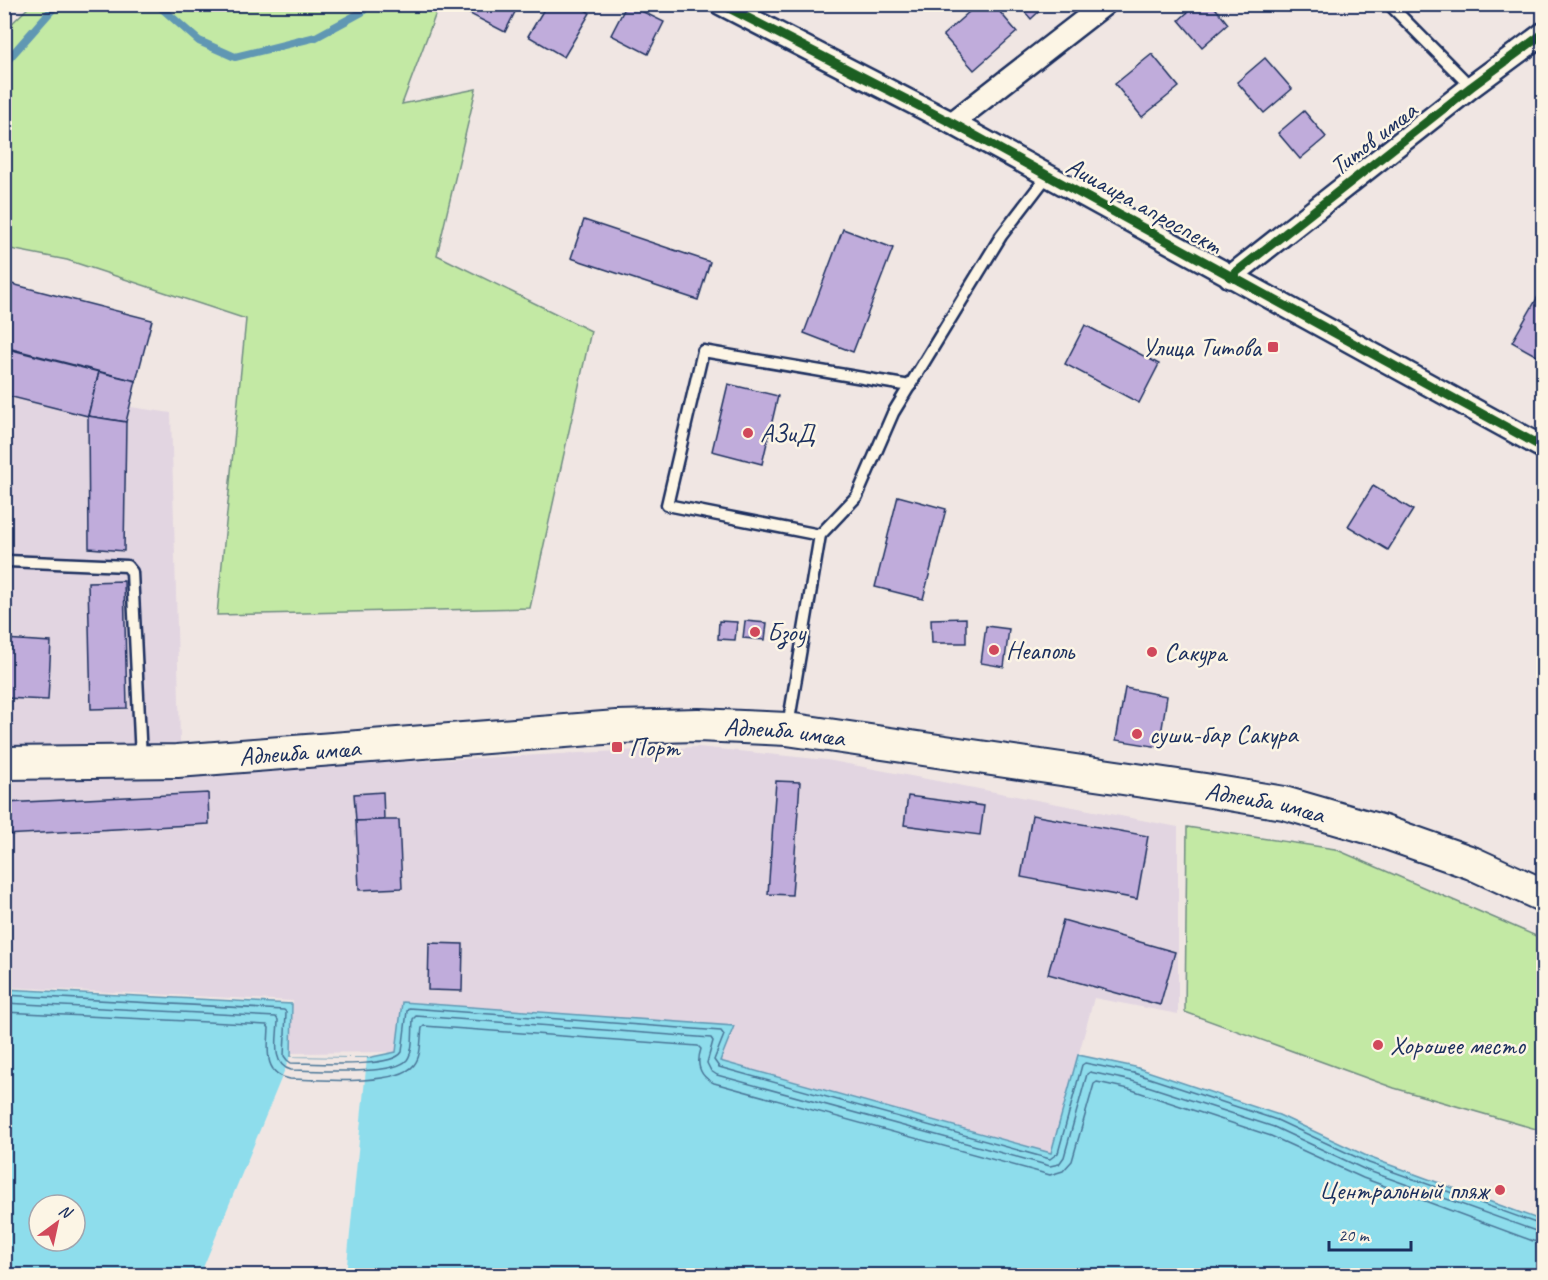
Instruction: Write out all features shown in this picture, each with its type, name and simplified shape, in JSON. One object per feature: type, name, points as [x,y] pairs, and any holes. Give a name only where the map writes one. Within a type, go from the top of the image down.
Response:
[{"type":"main road","name":"Адлеиба имҩа","points":[[4,763],[177,761],[617,727],[698,724],[787,729],[1284,803],[1412,841],[1472,863],[1544,896]]},
{"type":"street","name":"Аииаира апроспект","points":[[721,4],[952,123],[1544,448]]},
{"type":"street","points":[[952,123],[1105,4]]},
{"type":"street","name":"Титов имҩа","points":[[1230,277],[1471,87],[1544,33]]},
{"type":"lane","points":[[1389,4],[1471,87]]},
{"type":"lane","points":[[787,729],[820,535],[857,496],[893,413],[1001,236],[1047,176]]},
{"type":"lane","points":[[820,535],[667,505],[703,351],[910,386]]},
{"type":"lane","points":[[7,561],[127,566],[132,572],[141,762]]},
{"type":"shaded area","points":[[4,388],[171,413],[181,773],[698,747],[827,760],[1178,827],[1178,1014],[1094,998],[1052,1153],[720,1061],[733,1026],[402,1002],[396,1052],[291,1053],[293,1001],[5,987]]},
{"type":"green space","points":[[32,4],[439,5],[402,104],[476,89],[437,255],[591,331],[530,608],[217,615],[246,319],[67,260],[5,248],[5,30]]},
{"type":"green space","points":[[1187,827],[1335,849],[1543,939],[1543,1131],[1394,1088],[1185,1012]]},
{"type":"water","points":[[4,989],[292,1004],[291,1057],[367,1058],[396,1052],[402,1002],[734,1026],[720,1061],[1051,1153],[1078,1055],[1135,1067],[1279,1115],[1371,1158],[1543,1221],[1543,1275],[5,1275]]},
{"type":"pier","points":[[290,1057],[367,1058],[346,1275],[200,1275]]},
{"type":"building","points":[[470,4],[519,4],[505,32],[466,12]]},
{"type":"building","points":[[547,4],[576,4],[590,13],[564,57],[528,36]]},
{"type":"building","points":[[627,4],[664,22],[648,54],[611,35]]},
{"type":"building","points":[[978,4],[993,4],[1017,32],[974,70],[943,35]]},
{"type":"building","points":[[1018,4],[1047,4],[1031,19]]},
{"type":"building","points":[[1197,4],[1212,4],[1228,24],[1202,47],[1179,20]]},
{"type":"building","points":[[1152,54],[1179,87],[1142,117],[1115,84]]},
{"type":"building","points":[[1265,58],[1292,89],[1264,113],[1237,82]]},
{"type":"building","points":[[1304,111],[1326,137],[1300,159],[1278,133]]},
{"type":"building","points":[[584,220],[710,262],[698,300],[571,258]]},
{"type":"building","points":[[843,229],[893,248],[853,352],[804,333]]},
{"type":"building","points":[[4,282],[152,320],[136,381],[4,347]]},
{"type":"building","points":[[1544,286],[1544,360],[1512,342]]},
{"type":"building","points":[[1085,325],[1159,364],[1139,403],[1065,364]]},
{"type":"building","points":[[4,348],[99,372],[88,416],[4,395]]},
{"type":"building","points":[[99,372],[136,381],[126,422],[88,416]]},
{"type":"building","points":[[728,384],[778,396],[762,464],[712,451]]},
{"type":"building","points":[[88,416],[126,422],[124,551],[89,548]]},
{"type":"building","points":[[1373,486],[1413,510],[1388,550],[1348,526]]},
{"type":"building","points":[[898,496],[946,509],[923,599],[875,587]]},
{"type":"building","points":[[124,581],[127,708],[91,709],[88,582]]},
{"type":"building","points":[[966,618],[966,643],[932,643],[931,619]]},
{"type":"building","points":[[719,621],[737,622],[735,640],[718,639]]},
{"type":"building","points":[[745,621],[767,623],[765,640],[743,638]]},
{"type":"building","points":[[986,626],[1009,629],[1004,667],[981,663]]},
{"type":"building","points":[[4,639],[51,642],[48,700],[4,698]]},
{"type":"building","points":[[1125,688],[1167,696],[1159,747],[1116,740]]},
{"type":"building","points":[[776,781],[800,782],[792,895],[768,894]]},
{"type":"building","points":[[383,792],[384,820],[356,821],[354,794]]},
{"type":"building","points":[[208,793],[209,824],[4,835],[4,803]]},
{"type":"building","points":[[908,796],[984,806],[980,835],[904,825]]},
{"type":"building","points":[[1032,815],[1148,836],[1137,899],[1021,877]]},
{"type":"building","points":[[399,820],[402,888],[359,890],[356,821]]},
{"type":"building","points":[[1063,920],[1175,952],[1160,1005],[1048,974]]},
{"type":"building","points":[[429,943],[463,944],[462,991],[428,990]]},
{"type":"waterway","points":[[4,64],[57,4]]},
{"type":"waterway","points":[[157,4],[199,41],[235,57],[316,37],[362,12],[370,4]]},
{"type":"cycle path","points":[[721,4],[952,123],[1544,448]]},
{"type":"cycle path","points":[[1230,277],[1471,87],[1544,33]]},
{"type":"place","name":"Улица Титова","points":[[1273,347]]},
{"type":"place","name":"АЗиД","points":[[748,433]]},
{"type":"place","name":"Бзоу","points":[[755,632]]},
{"type":"place","name":"Неаполь","points":[[994,650]]},
{"type":"place","name":"Сакура","points":[[1152,652]]},
{"type":"place","name":"суши-бар Сакура","points":[[1137,734]]},
{"type":"place","name":"Порт","points":[[617,747]]},
{"type":"place","name":"Хорошее место","points":[[1378,1045]]},
{"type":"place","name":"Центральный пляж","points":[[1500,1190]]}]
